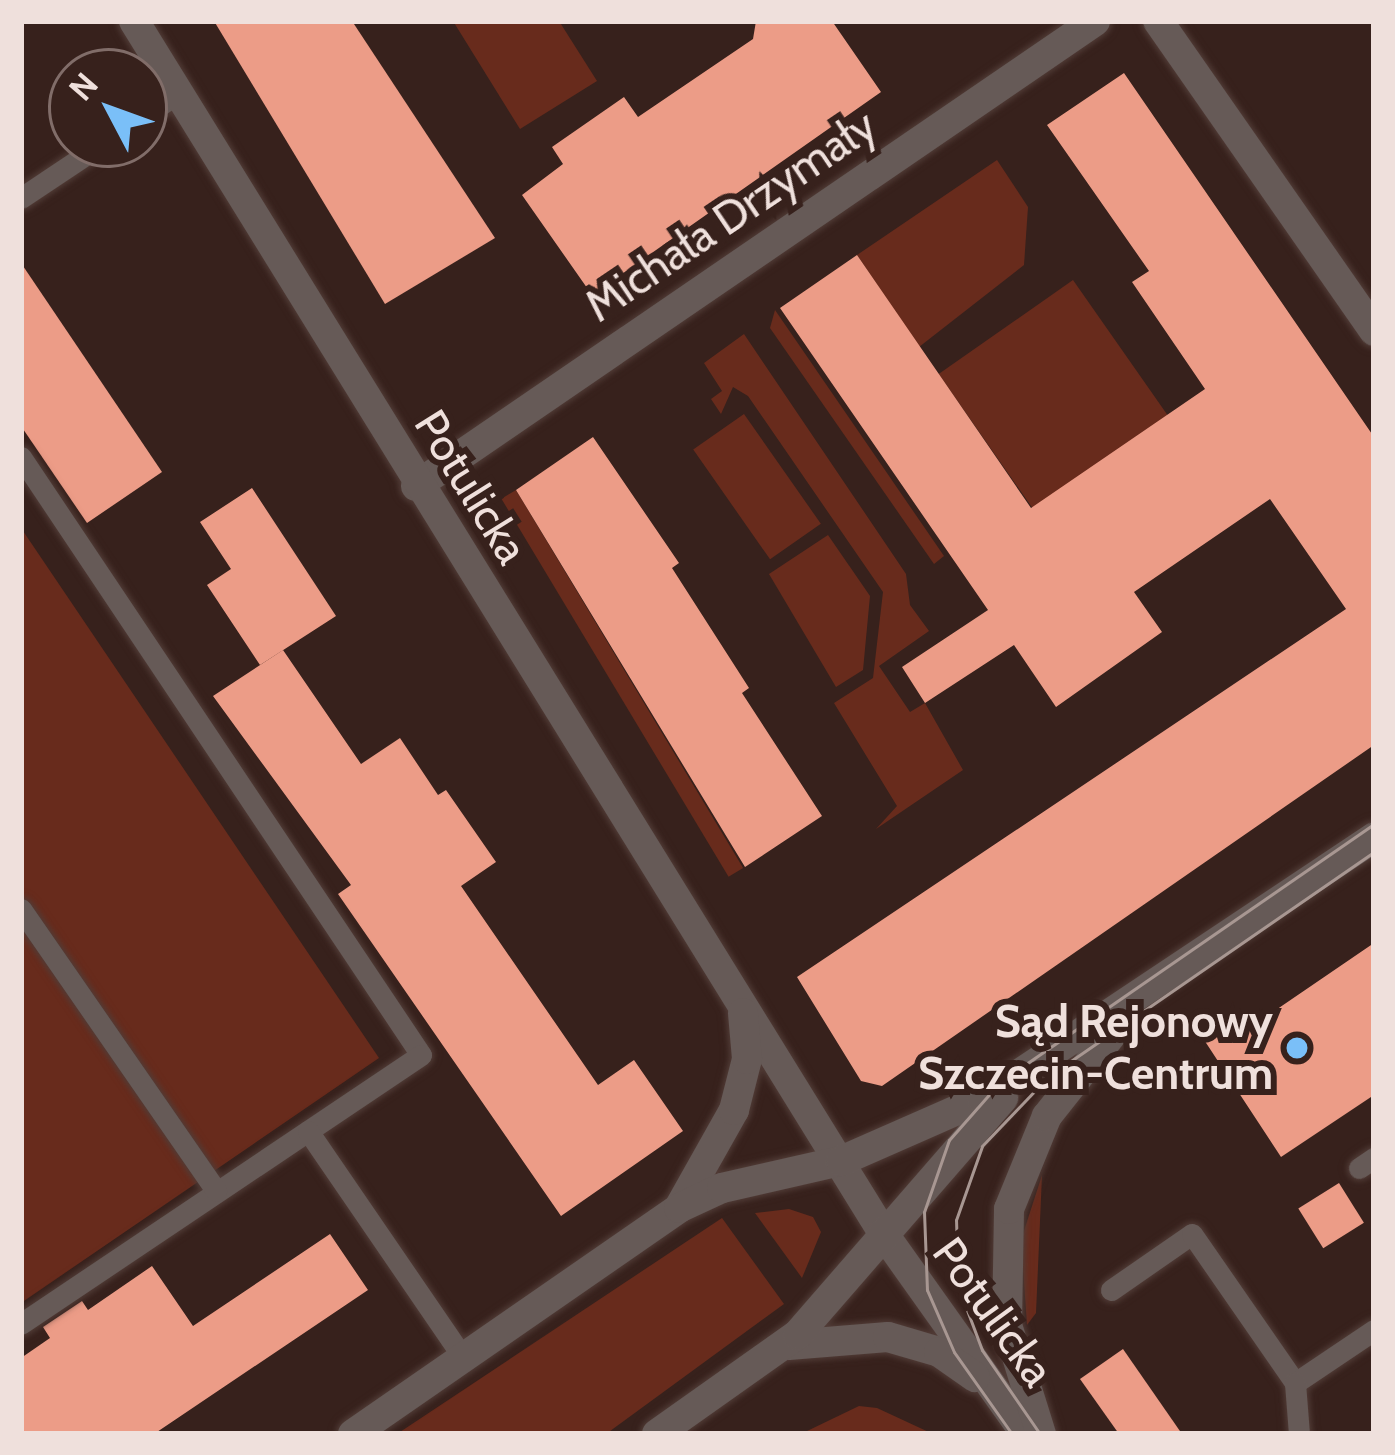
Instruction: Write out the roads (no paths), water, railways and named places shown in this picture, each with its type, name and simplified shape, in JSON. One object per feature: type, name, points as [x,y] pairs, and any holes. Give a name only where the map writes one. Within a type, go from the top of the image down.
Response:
[{"type":"street","name":"Potulicka","points":[[134,21],[416,486],[883,1233],[1017,1423]]},
{"type":"street","name":"Michała Drzymały","points":[[416,486],[1095,21]]},
{"type":"street","points":[[1158,21],[1374,331]]},
{"type":"street","points":[[353,1434],[679,1208],[722,1188],[841,1161],[1038,1065],[1374,838]]},
{"type":"street","name":"Potulicka","points":[[1041,1434],[1004,1301],[1013,1189],[1080,1068],[1171,975]]},
{"type":"street","name":"Potulicka","points":[[679,1208],[722,1140],[744,1074],[737,996]]},
{"type":"street","points":[[657,1434],[783,1348],[1038,1065]]},
{"type":"street","points":[[783,1348],[840,1334],[921,1344],[1017,1423]]},
{"type":"lane","points":[[168,100],[178,93]]},
{"type":"lane","points":[[21,198],[66,168]]},
{"type":"lane","points":[[21,457],[421,1055],[21,1324]]},
{"type":"lane","points":[[21,909],[216,1191]]},
{"type":"lane","points":[[308,1131],[463,1357]]},
{"type":"lane","points":[[1111,1290],[1192,1234],[1295,1383],[1299,1434]]},
{"type":"lane","points":[[1295,1383],[1374,1330]]},
{"type":"tram line","points":[[1012,1434],[954,1352],[927,1290],[924,1212],[949,1140],[1000,1082],[1374,824]]},
{"type":"tram line","points":[[1040,1434],[982,1350],[958,1286],[956,1220],[982,1146],[1049,1076],[1374,852]]},
{"type":"place","name":"Sąd Rejonowy Szczecin-Centrum","points":[[1297,1048]]}]
